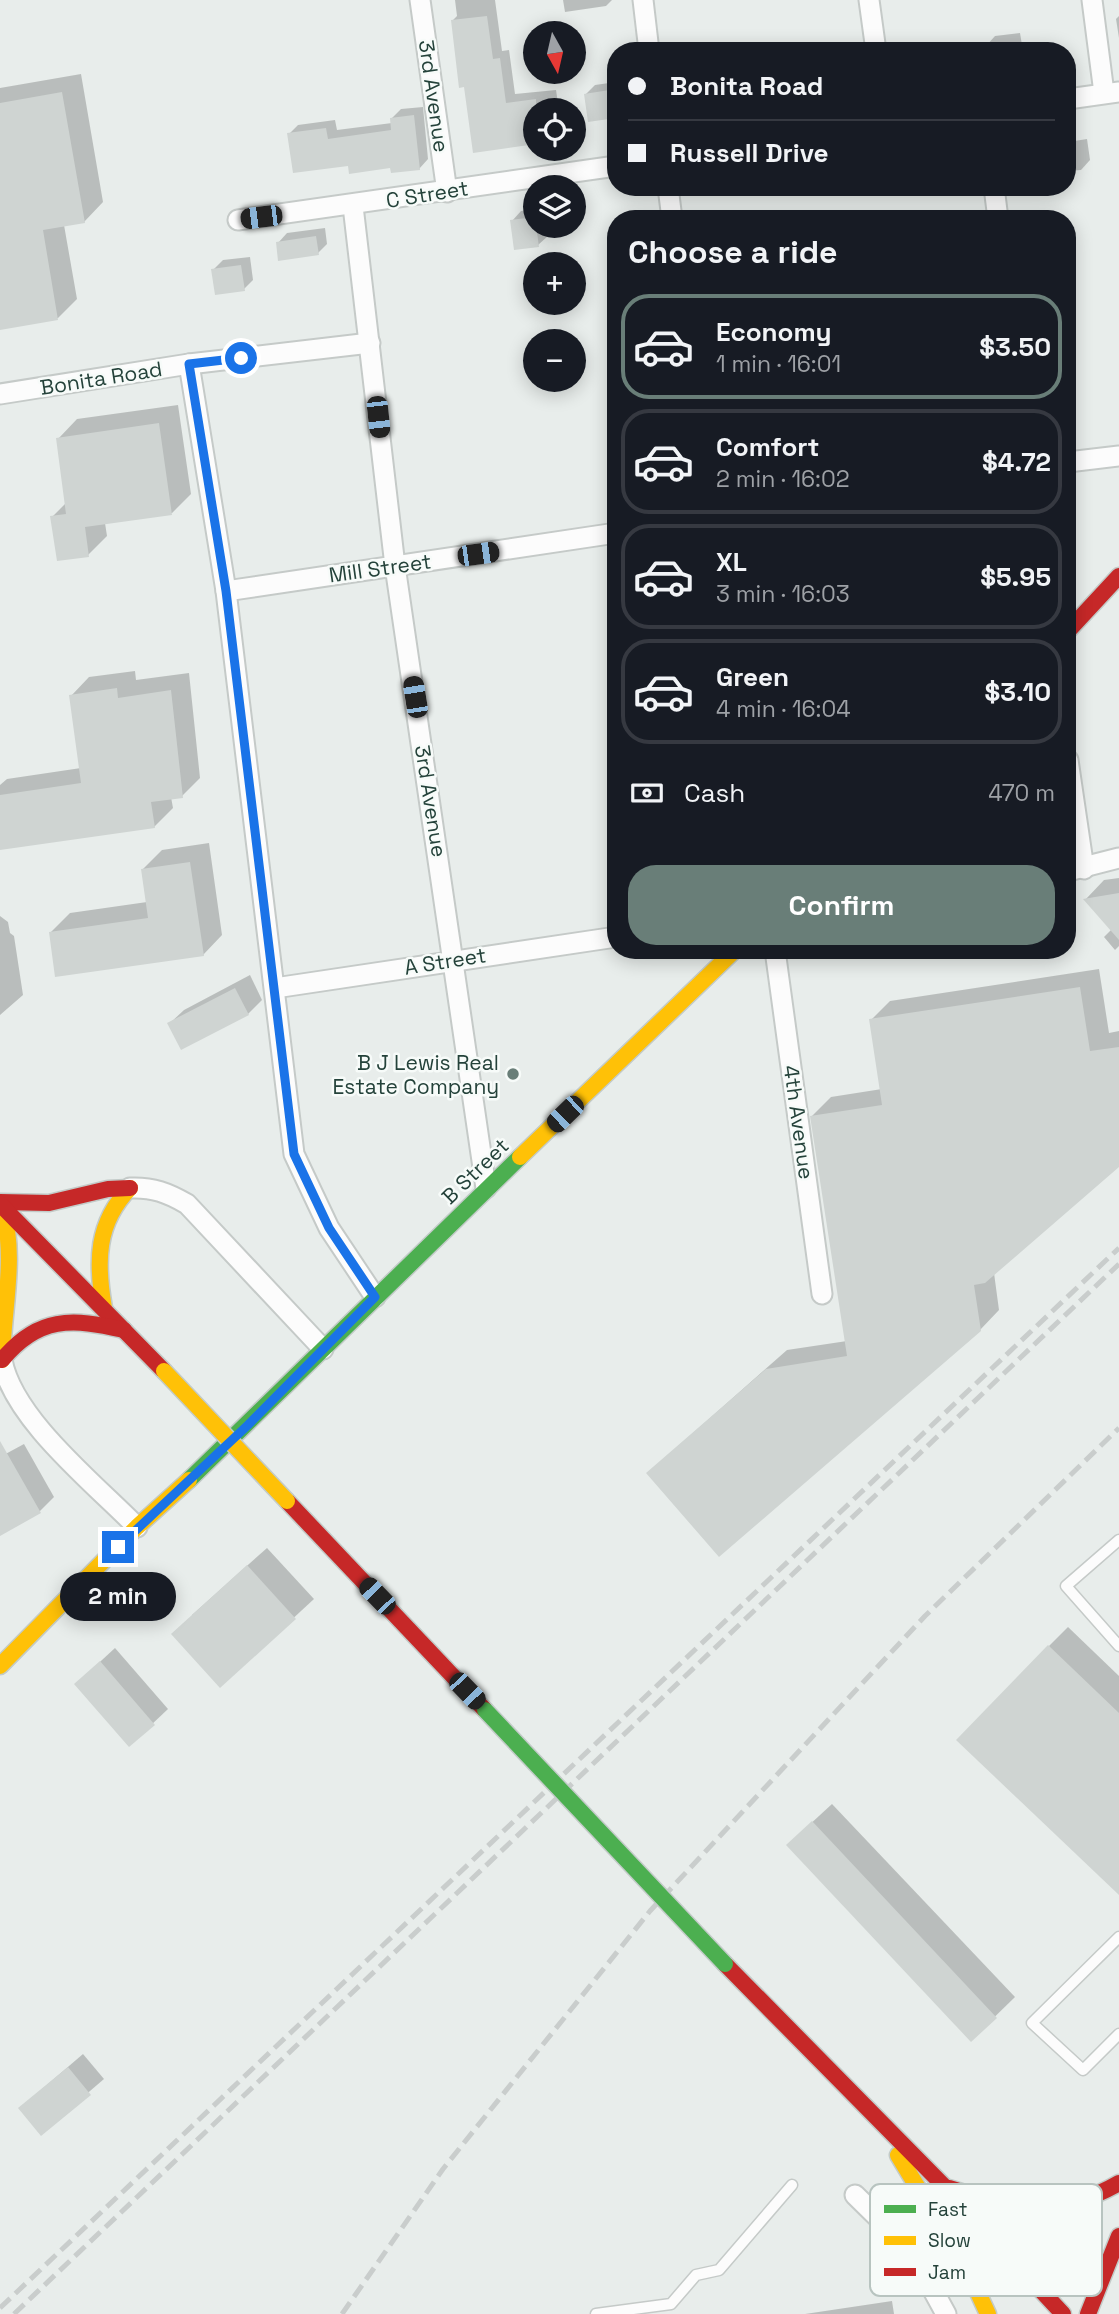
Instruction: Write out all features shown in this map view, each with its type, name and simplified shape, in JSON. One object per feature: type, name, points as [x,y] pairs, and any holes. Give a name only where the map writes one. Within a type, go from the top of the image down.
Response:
[{"type":"main road","points":[[1076,622],[1119,576]]},
{"type":"main road","name":"B Street","points":[[0,1667],[137,1527],[248,1425],[486,1188],[726,959]]},
{"type":"main road","points":[[1,1204],[49,1203],[108,1189],[131,1188]]},
{"type":"main road","points":[[104,1308],[97,1265],[103,1223],[112,1206],[131,1188]]},
{"type":"main road","points":[[1,1204],[104,1308],[725,1964],[942,2184]]},
{"type":"main road","points":[[1,1204],[11,1239],[8,1292],[0,1336],[2,1360]]},
{"type":"main road","points":[[2,1360],[14,1343],[41,1326],[81,1321],[124,1329]]},
{"type":"main road","points":[[877,2119],[916,2184]]},
{"type":"main road","points":[[1102,2192],[1119,2183]]},
{"type":"main road","points":[[1102,2279],[1119,2236]]},
{"type":"main road","points":[[980,2296],[988,2314]]},
{"type":"main road","points":[[1046,2296],[1063,2314]]},
{"type":"main road","points":[[1088,2314],[1095,2296]]},
{"type":"street","name":"3rd Avenue","points":[[420,0],[447,191]]},
{"type":"street","points":[[643,0],[648,42]]},
{"type":"street","points":[[869,0],[875,42]]},
{"type":"street","points":[[1076,98],[1112,92],[1092,0]]},
{"type":"street","name":"C Street","points":[[238,220],[353,206],[607,167]]},
{"type":"street","name":"3rd Avenue","points":[[353,206],[395,566],[486,1188]]},
{"type":"street","name":"Bonita Road","points":[[0,394],[189,364],[370,342]]},
{"type":"street","points":[[189,364],[226,591],[294,1154],[329,1228],[375,1297]]},
{"type":"street","points":[[1076,462],[1119,456]]},
{"type":"street","name":"Mill Street","points":[[226,591],[607,534]]},
{"type":"street","points":[[1076,870],[1119,858]]},
{"type":"street","name":"A Street","points":[[275,988],[454,959],[607,938]]},
{"type":"street","name":"4th Avenue","points":[[776,959],[822,1294]]},
{"type":"street","points":[[131,1188],[148,1187],[168,1193],[187,1204],[323,1349]]},
{"type":"street","points":[[2,1360],[8,1383],[22,1408],[137,1527]]},
{"type":"street","points":[[855,2195],[870,2210]]},
{"type":"street","points":[[936,2296],[946,2314]]},
{"type":"lane","points":[[1119,1540],[1066,1586],[1119,1646]]},
{"type":"lane","points":[[1118,1939],[1032,2023],[1083,2070],[1119,2034]]},
{"type":"lane","points":[[596,2314],[671,2304],[696,2275],[719,2270],[792,2185]]},
{"type":"building","points":[[487,16],[493,59],[500,58],[506,103],[523,101],[523,146],[473,153],[464,87],[459,88],[451,20]]},
{"type":"building","points":[[607,90],[607,119],[588,122],[584,94]]},
{"type":"building","points":[[62,92],[85,223],[43,230],[58,320],[0,330],[0,103]]},
{"type":"building","points":[[414,115],[420,170],[391,173],[390,168],[349,174],[348,166],[293,173],[287,133],[326,128],[328,139],[391,130],[390,118]]},
{"type":"building","points":[[523,218],[523,238],[538,238],[539,247],[514,250],[510,220]]},
{"type":"building","points":[[316,236],[319,255],[278,261],[276,242]]},
{"type":"building","points":[[241,265],[245,291],[215,295],[211,269]]},
{"type":"building","points":[[159,423],[172,515],[85,527],[89,557],[57,561],[50,516],[66,514],[56,438]]},
{"type":"building","points":[[117,688],[118,698],[171,690],[183,798],[151,802],[155,828],[0,850],[0,795],[81,783],[69,695]]},
{"type":"building","points":[[190,862],[204,956],[55,977],[49,932],[148,918],[141,869]]},
{"type":"building","points":[[1119,893],[1119,940],[1083,899]]},
{"type":"building","points":[[1080,987],[1090,1051],[1119,1047],[1119,1167],[985,1283],[974,1285],[981,1331],[719,1557],[646,1473],[766,1369],[847,1356],[810,1116],[882,1105],[869,1019]]},
{"type":"building","points":[[235,988],[249,1015],[181,1050],[167,1023]]},
{"type":"building","points":[[0,1441],[41,1513],[0,1536]]},
{"type":"building","points":[[247,1565],[296,1619],[220,1688],[171,1634]]},
{"type":"building","points":[[1048,1645],[1119,1713],[1119,1895],[956,1740]]},
{"type":"building","points":[[100,1661],[155,1725],[129,1747],[74,1684]]},
{"type":"building","points":[[812,1821],[997,2018],[971,2042],[786,1845]]},
{"type":"building","points":[[68,2067],[91,2095],[41,2136],[18,2108]]},
{"type":"railway","points":[[0,2308],[1119,1248]]},
{"type":"railway","points":[[14,2314],[1119,1264]]},
{"type":"railway","points":[[342,2314],[443,2169],[650,1911],[925,1616],[1119,1428]]},
{"type":"traffic: fast","points":[[189,1480],[520,1157]]},
{"type":"traffic: fast","points":[[485,1710],[725,1964]]},
{"type":"traffic: slow","points":[[520,1157],[726,959]]},
{"type":"traffic: slow","points":[[104,1308],[100,1275],[101,1244],[110,1215],[130,1188]]},
{"type":"traffic: slow","points":[[2,1206],[9,1264],[2,1360]]},
{"type":"traffic: slow","points":[[164,1371],[287,1501]]},
{"type":"traffic: slow","points":[[0,1666],[137,1527],[189,1480]]},
{"type":"traffic: slow","points":[[898,2155],[916,2184]]},
{"type":"traffic: slow","points":[[980,2296],[988,2314]]},
{"type":"traffic: jam","points":[[1076,622],[1119,576]]},
{"type":"traffic: jam","points":[[0,1202],[49,1203],[108,1189],[130,1188]]},
{"type":"traffic: jam","points":[[0,1204],[164,1371]]},
{"type":"traffic: jam","points":[[2,1360],[29,1335],[57,1324],[88,1323],[124,1330]]},
{"type":"traffic: jam","points":[[287,1501],[485,1710]]},
{"type":"traffic: jam","points":[[725,1964],[942,2184]]},
{"type":"traffic: jam","points":[[1102,2192],[1119,2183]]},
{"type":"traffic: jam","points":[[1102,2279],[1119,2236]]},
{"type":"traffic: jam","points":[[1046,2296],[1063,2314]]},
{"type":"traffic: jam","points":[[1088,2314],[1095,2296]]},
{"type":"place","name":"B J Lewis Real Estate Company","points":[[513,1074]]},
{"type":"route","points":[[118,1547],[248,1425],[375,1297],[329,1228],[294,1154],[226,591],[189,364],[241,358]]}]
